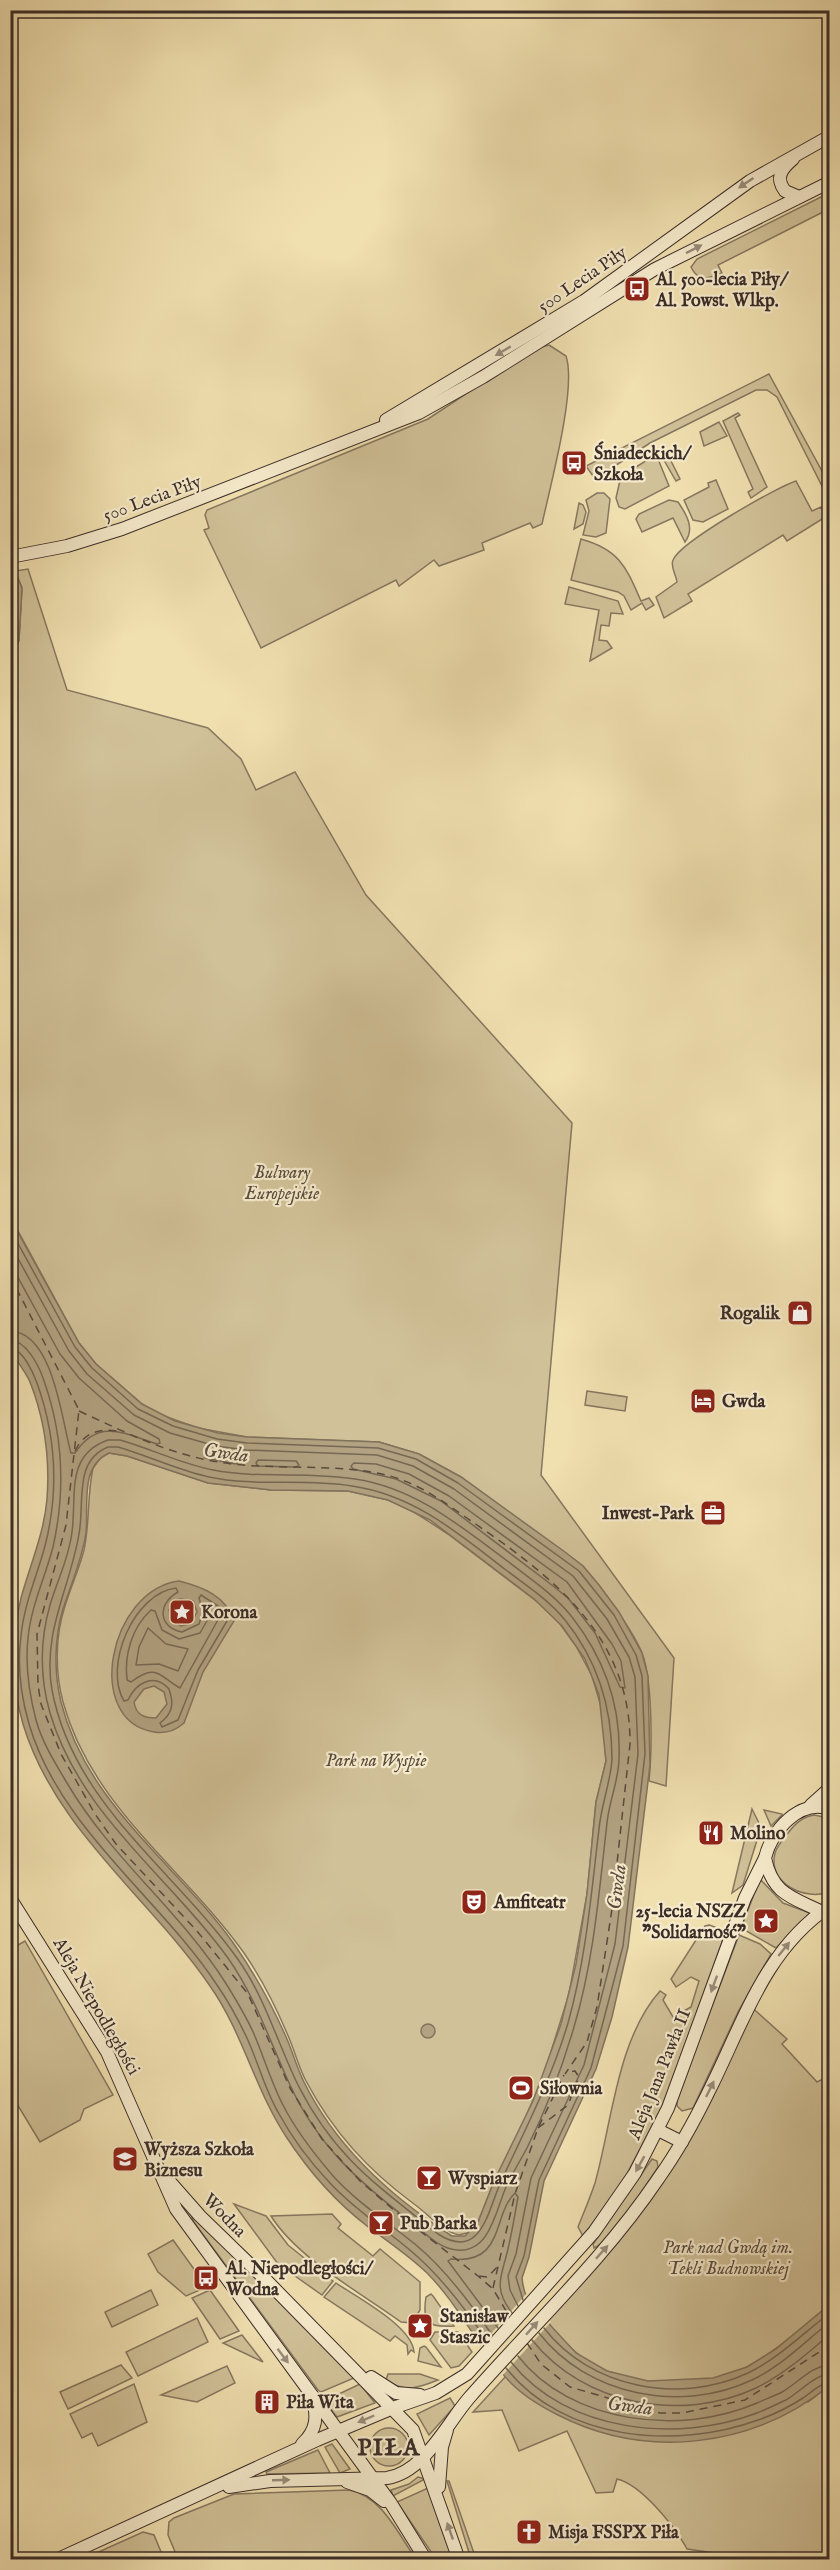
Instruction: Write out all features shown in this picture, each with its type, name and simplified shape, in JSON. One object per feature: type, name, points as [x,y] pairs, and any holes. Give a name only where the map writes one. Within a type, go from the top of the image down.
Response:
[{"type":"main road","name":"500 Lecia Piły","points":[[368,432],[584,301],[728,195],[810,145],[830,136]]},
{"type":"main road","name":"500 Lecia Piły","points":[[799,197],[785,191],[780,176],[785,166],[810,145]]},
{"type":"main road","name":"500 Lecia Piły","points":[[10,557],[77,543],[138,524],[400,421],[447,399],[655,269],[830,182]]},
{"type":"main road","name":"Aleja Jana Pawła II","points":[[436,2393],[467,2374],[614,2206],[658,2130],[681,2074],[745,1898],[770,1844],[787,1821],[811,1805],[830,1788]]},
{"type":"main road","points":[[811,1805],[830,1809]]},
{"type":"main road","points":[[207,2492],[270,2481],[400,2475],[423,2456],[479,2387],[637,2210],[682,2142],[710,2089],[754,1993],[778,1955],[827,1911],[789,1897],[777,1887],[770,1876],[765,1858]]},
{"type":"main road","name":"Aleja Niepodległości","points":[[10,1898],[107,2052],[158,2169]]},
{"type":"main road","points":[[658,2130],[682,2142]]},
{"type":"main road","name":"Wodna","points":[[158,2169],[200,2216],[341,2355],[413,2430],[459,2559]]},
{"type":"main road","name":"Wodna","points":[[158,2169],[162,2183],[186,2226],[307,2387],[401,2520]]},
{"type":"main road","points":[[186,2226],[188,2212],[200,2216]]},
{"type":"main road","points":[[341,2355],[396,2393],[409,2396],[436,2393]]},
{"type":"main road","points":[[292,2452],[308,2439],[315,2427],[316,2412],[307,2387]]},
{"type":"main road","points":[[56,2559],[339,2431],[436,2393]]},
{"type":"main road","points":[[440,2503],[438,2479],[442,2447],[456,2414]]},
{"type":"main road","points":[[328,2479],[370,2490],[387,2503],[426,2559]]},
{"type":"green space","points":[[829,193],[829,209],[718,265],[722,273],[704,278],[697,275],[691,267],[697,259]]},
{"type":"green space","points":[[549,345],[566,356],[568,391],[561,438],[542,524],[533,528],[530,523],[482,543],[484,550],[439,566],[434,560],[399,586],[396,580],[261,648],[204,530],[209,528],[205,515],[207,510],[428,419],[534,349]]},
{"type":"green space","points":[[769,374],[829,484],[829,500],[777,397],[767,390],[756,390],[650,443],[595,479],[586,466]]},
{"type":"green space","points":[[738,413],[740,415],[735,418],[767,487],[751,498],[748,492],[753,489],[723,421]]},
{"type":"green space","points":[[719,422],[727,436],[704,446],[700,432]]},
{"type":"green space","points":[[665,449],[680,479],[676,481],[661,455]]},
{"type":"green space","points":[[649,459],[658,459],[669,486],[625,509],[619,507],[616,498],[621,476]]},
{"type":"green space","points":[[716,480],[728,509],[703,522],[693,520],[684,500],[709,487],[708,483]]},
{"type":"green space","points":[[796,481],[812,511],[821,507],[827,516],[787,541],[783,535],[688,594],[692,601],[664,618],[656,597],[677,582],[672,563],[680,552],[692,541],[730,516]]},
{"type":"green space","points":[[597,493],[604,493],[610,499],[606,533],[596,537],[583,535],[589,511],[586,500]]},
{"type":"green space","points":[[669,500],[678,502],[687,517],[690,527],[685,542],[673,518],[642,532],[636,519],[639,514]]},
{"type":"green space","points":[[579,503],[583,505],[586,512],[583,524],[574,529]]},
{"type":"green space","points":[[581,539],[594,543],[613,554],[626,569],[641,601],[649,598],[654,605],[646,610],[642,603],[631,610],[624,596],[618,592],[571,580]]},
{"type":"green space","name":"Bulwary Europejskie","points":[[28,569],[67,690],[208,728],[241,759],[256,790],[295,772],[366,895],[572,1123],[541,1475],[674,1658],[666,1786],[649,1781],[650,1698],[646,1665],[642,1653],[624,1621],[583,1566],[461,1477],[419,1454],[379,1442],[247,1437],[198,1428],[156,1413],[142,1404],[96,1364],[79,1343],[11,1218],[10,663],[19,640],[22,588],[15,571]]},
{"type":"green space","points":[[569,587],[618,601],[623,614],[611,613],[609,626],[601,625],[599,640],[607,641],[612,648],[590,661],[599,610],[565,604]]},
{"type":"green space","points":[[587,1391],[627,1397],[625,1411],[585,1405]]},
{"type":"green space","name":"Park na Wyspie","points":[[109,1453],[127,1456],[208,1483],[271,1490],[348,1491],[388,1500],[411,1510],[448,1534],[552,1613],[576,1646],[592,1676],[602,1710],[606,1761],[596,1802],[587,1894],[569,1994],[543,2077],[515,2141],[495,2179],[478,2222],[471,2232],[459,2235],[441,2226],[382,2178],[340,2133],[306,2081],[274,2005],[244,1953],[220,1922],[117,1805],[95,1773],[76,1739],[60,1690],[57,1666],[59,1629],[84,1550],[93,1468],[101,1457]]},
{"type":"green space","points":[[752,1809],[760,1825],[758,1837],[743,1885],[732,1893]]},
{"type":"green space","points":[[764,1810],[782,1814],[782,1815],[771,1826]]},
{"type":"green space","points":[[814,1815],[829,1818],[829,1892],[820,1894],[800,1892],[790,1888],[777,1873],[774,1864],[776,1850],[784,1838],[799,1821]]},
{"type":"green space","points":[[760,1879],[783,1903],[810,1913],[776,1948],[741,1928]]},
{"type":"green space","points":[[709,1925],[726,1931],[663,2105],[621,2185],[583,2236],[578,2227],[595,2183],[618,2082],[634,2033],[660,1991],[666,1995],[663,2000],[673,2017],[691,2007],[699,1981],[691,1977],[676,1987],[671,1979],[705,1926]]},
{"type":"green space","points":[[739,1935],[760,1944],[771,1954],[739,2010],[693,2108],[682,2111],[677,2106],[677,2099]]},
{"type":"green space","points":[[25,1941],[113,2095],[84,2109],[80,2120],[40,2142],[11,2094],[11,1949]]},
{"type":"green space","name":"Park nad Gwdą im. Tekli Budnowskiej","points":[[748,2004],[787,2039],[782,2044],[817,2082],[829,2076],[829,2305],[771,2352],[731,2374],[690,2382],[668,2383],[646,2381],[606,2371],[576,2352],[543,2317],[659,2178]]},
{"type":"green space","points":[[652,2159],[657,2161],[658,2167],[619,2224],[594,2248],[593,2244]]},
{"type":"green space","points":[[234,2204],[266,2216],[288,2245],[333,2281],[322,2295],[278,2264]]},
{"type":"green space","points":[[332,2214],[341,2224],[338,2228],[373,2256],[380,2249],[420,2282],[420,2310],[412,2323],[401,2322],[313,2261],[283,2232],[271,2216]]},
{"type":"green space","points":[[195,2216],[354,2378],[321,2392],[318,2390],[193,2221],[192,2217]]},
{"type":"green space","points":[[173,2240],[207,2287],[186,2296],[158,2272],[148,2254]]},
{"type":"green space","points":[[336,2283],[394,2323],[411,2342],[414,2352],[411,2350],[408,2354],[407,2345],[395,2336],[390,2341],[324,2297]]},
{"type":"green space","points":[[151,2290],[158,2305],[112,2327],[105,2312]]},
{"type":"green space","points":[[210,2290],[239,2331],[220,2339],[192,2298]]},
{"type":"green space","points":[[431,2294],[454,2326],[433,2325],[426,2318],[426,2297]]},
{"type":"green space","points":[[197,2318],[208,2342],[138,2376],[126,2352]]},
{"type":"green space","points":[[435,2332],[458,2332],[472,2352],[459,2366],[451,2368],[430,2340]]},
{"type":"green space","points":[[242,2335],[263,2362],[223,2343]]},
{"type":"green space","points":[[424,2346],[441,2367],[418,2361],[420,2348]]},
{"type":"green space","points":[[121,2365],[132,2378],[68,2409],[60,2392]]},
{"type":"green space","points":[[227,2366],[235,2383],[197,2402],[161,2395]]},
{"type":"green space","points":[[388,2374],[420,2374],[438,2380],[418,2387],[406,2388],[386,2380]]},
{"type":"green space","points":[[506,2376],[808,2402],[829,2386],[829,2559],[757,2559],[687,2549],[657,2508],[637,2489],[617,2479],[613,2492],[596,2493],[567,2431],[519,2451],[502,2410],[473,2412]]},
{"type":"green space","points":[[134,2384],[147,2422],[98,2446],[92,2433],[82,2438],[70,2414]]},
{"type":"green space","points":[[360,2384],[375,2403],[337,2417],[324,2401]]},
{"type":"green space","points":[[450,2398],[455,2406],[429,2435],[417,2414]]},
{"type":"green space","points":[[389,2428],[403,2433],[408,2447],[403,2461],[389,2466],[375,2461],[370,2447],[375,2433]]},
{"type":"green space","points":[[332,2444],[350,2469],[340,2473],[325,2447]]},
{"type":"green space","points":[[318,2450],[330,2473],[267,2474],[266,2472]]},
{"type":"green space","points":[[418,2477],[425,2479],[393,2496],[391,2490],[409,2484]]},
{"type":"green space","points":[[447,2481],[449,2481],[476,2559],[471,2559]]},
{"type":"green space","points":[[428,2488],[453,2559],[436,2559],[397,2502]]},
{"type":"green space","points":[[349,2490],[361,2494],[380,2508],[416,2559],[178,2559],[168,2535],[169,2522],[174,2518],[234,2494]]},
{"type":"green space","points":[[143,2532],[154,2535],[164,2559],[83,2559]]},
{"type":"water","points":[[10,534],[15,571],[22,588],[19,640],[11,663]]},
{"type":"water","points":[[10,1218],[79,1343],[96,1364],[142,1404],[175,1421],[218,1433],[247,1437],[379,1442],[419,1454],[461,1477],[583,1566],[619,1612],[642,1653],[648,1676],[650,1765],[628,1947],[612,2017],[596,2069],[544,2181],[529,2257],[522,2278],[523,2285],[525,2293],[576,2353],[607,2371],[648,2381],[713,2378],[747,2367],[776,2349],[829,2305],[829,2386],[799,2407],[767,2423],[733,2434],[698,2441],[662,2442],[627,2438],[592,2429],[551,2412],[520,2391],[498,2368],[449,2299],[427,2273],[344,2207],[304,2162],[276,2120],[231,2023],[210,1986],[186,1954],[80,1830],[57,1797],[38,1762],[23,1724],[14,1677],[15,1629],[21,1598],[43,1525],[48,1469],[39,1411],[30,1382],[14,1355],[10,1340]],"holes":[[[109,1453],[127,1456],[208,1483],[271,1490],[348,1491],[388,1500],[430,1520],[534,1599],[562,1626],[585,1659],[599,1695],[606,1761],[596,1802],[587,1894],[576,1964],[561,2024],[533,2101],[495,2179],[478,2222],[465,2236],[452,2236],[408,2205],[367,2169],[332,2128],[304,2082],[275,2014],[242,1955],[211,1915],[112,1802],[91,1772],[74,1739],[61,1702],[57,1679],[56,1656],[60,1620],[84,1543],[89,1477],[100,1459]]]},
{"type":"water","points":[[179,1581],[197,1586],[219,1599],[234,1621],[203,1672],[184,1723],[174,1730],[162,1733],[132,1723],[118,1705],[112,1682],[114,1656],[122,1630],[136,1607],[155,1590]],"holes":[[[180,1599],[193,1601],[197,1612],[191,1623],[181,1626],[172,1620],[169,1610],[173,1602]],[[154,1686],[164,1692],[167,1704],[156,1718],[141,1715],[134,1702],[144,1689]]]},
{"type":"water","points":[[425,2024],[431,2024],[435,2031],[431,2038],[425,2038],[421,2034],[421,2028]]},
{"type":"pier","points":[[528,2292],[551,2322],[501,2377],[480,2346]]},
{"type":"ferry route","points":[[10,1276],[79,1410],[66,1525],[37,1634],[38,1685],[41,1704],[61,1754],[95,1814],[116,1844],[197,1931],[248,1994],[290,2088],[322,2139],[360,2181],[493,2289],[511,2319]]},
{"type":"ferry route","points":[[79,1411],[153,1444],[211,1461],[252,1466],[352,1469],[402,1480],[435,1497],[506,1546],[534,1567],[584,1615],[603,1643],[618,1673],[627,1707],[630,1744],[612,1909],[597,2007],[587,2042],[565,2074]]},
{"type":"ferry route","points":[[75,1451],[88,1435],[107,1430],[121,1432]]},
{"type":"ferry route","points":[[538,2128],[568,2105],[579,2077],[575,2071],[568,2072]]},
{"type":"ferry route","points":[[493,2288],[515,2194],[538,2128],[564,2075]]},
{"type":"ferry route","points":[[479,2276],[488,2277],[497,2267]]},
{"type":"ferry route","points":[[527,2343],[541,2364],[570,2387],[660,2413],[682,2413],[745,2400],[830,2345]]},
{"type":"place","name":"Al. 500-lecia Piły/ Al. Powst. Wlkp.","points":[[637,289]]},
{"type":"place","name":"Śniadeckich/ Szkoła","points":[[574,463]]},
{"type":"place","name":"Rogalik","points":[[800,1313]]},
{"type":"place","name":"Gwda","points":[[703,1401]]},
{"type":"place","name":"Inwest-Park","points":[[713,1513]]},
{"type":"place","name":"Korona","points":[[182,1612]]},
{"type":"place","name":"Molino","points":[[711,1833]]},
{"type":"place","name":"Amfiteatr","points":[[474,1902]]},
{"type":"place","name":"25-lecia NSZZ \"Solidarność\"","points":[[766,1921]]},
{"type":"place","name":"Siłownia","points":[[521,2088]]},
{"type":"place","name":"Wyższa Szkoła Biznesu","points":[[125,2159]]},
{"type":"place","name":"Wyspiarz","points":[[429,2178]]},
{"type":"place","name":"Pub Barka","points":[[381,2223]]},
{"type":"place","name":"Al. Niepodległości/ Wodna","points":[[206,2278]]},
{"type":"place","name":"Stanisław Staszic","points":[[420,2326]]},
{"type":"place","name":"Piła Wita","points":[[267,2402]]},
{"type":"place","name":"Misja FSSPX Piła","points":[[529,2532]]},
{"type":"district","name":"PIŁA","points":[[389,2447]]}]
